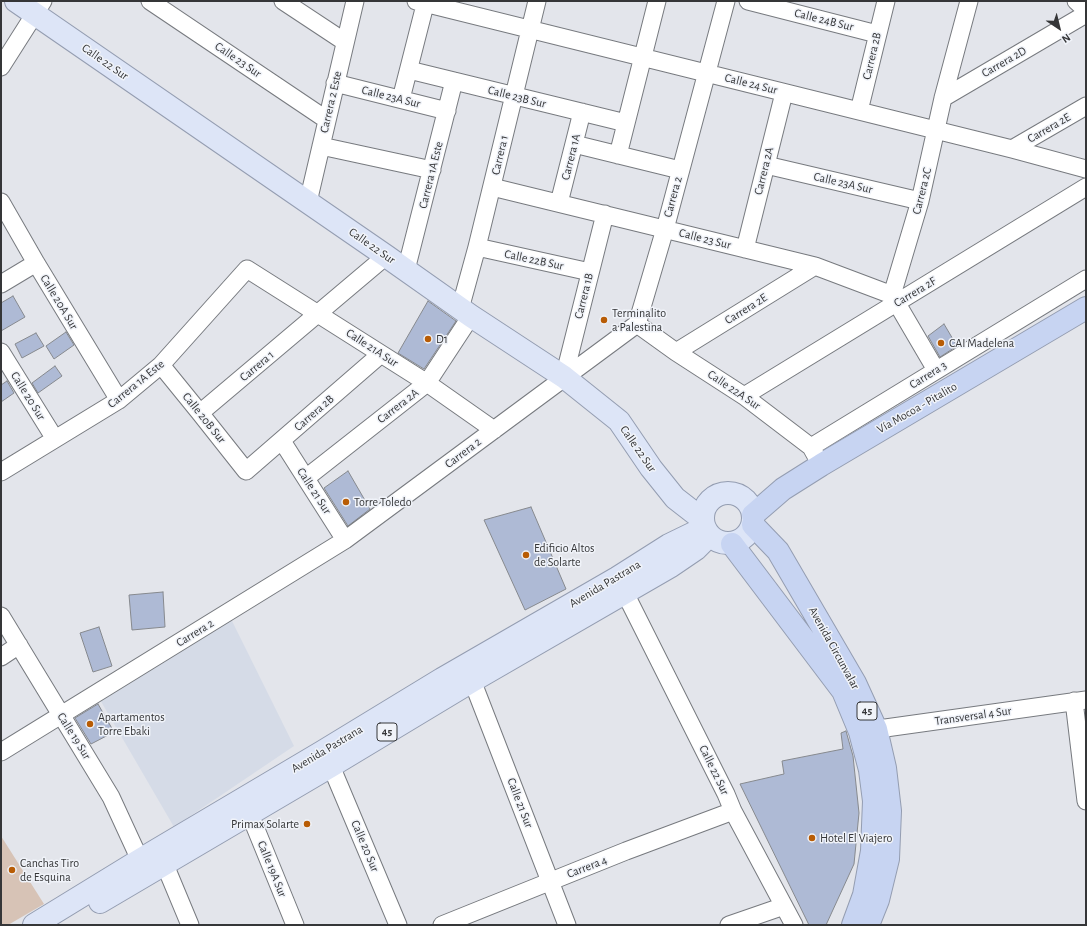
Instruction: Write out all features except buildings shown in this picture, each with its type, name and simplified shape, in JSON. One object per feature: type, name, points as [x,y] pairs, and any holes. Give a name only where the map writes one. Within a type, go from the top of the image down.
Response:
[{"type":"highway","name":"Vía Mocoa - Pitalito","points":[[751,514],[783,489],[816,456],[1086,308]]},
{"type":"highway","name":"Avenida Circunvalar","points":[[751,514],[778,551],[855,684],[868,731],[870,770],[874,800],[872,851],[864,895],[853,925]]},
{"type":"highway","name":"Avenida Circunvalar","points":[[732,544],[843,691],[868,731],[885,768],[890,811],[888,859],[878,900],[868,925]]},
{"type":"main road","name":"Calle 22 Sur","points":[[16,1],[39,7],[308,202],[564,378],[619,421],[651,468],[674,498],[705,523]]},
{"type":"main road","points":[[725,493],[738,495],[751,514],[745,537],[732,544],[720,543],[705,523],[713,498],[725,493]]},
{"type":"main road","name":"Avenida Pastrana","points":[[61,925],[162,856],[469,673],[622,585],[669,545],[705,523]]},
{"type":"main road","name":"Avenida Pastrana","points":[[36,924],[140,860],[162,856]]},
{"type":"street","name":"Calle 23 Sur","points":[[150,1],[327,120]]},
{"type":"street","points":[[283,1],[345,42]]},
{"type":"street","name":"Carrera 2 Este","points":[[308,202],[355,1]]},
{"type":"street","name":"Carrera 1","points":[[466,312],[477,248],[537,1]]},
{"type":"street","points":[[618,155],[657,1]]},
{"type":"street","name":"Carrera 2","points":[[1,752],[345,540],[638,324],[726,1]]},
{"type":"street","name":"Calle 24B Sur","points":[[748,1],[877,34]]},
{"type":"street","name":"Carrera 2B","points":[[859,111],[886,1]]},
{"type":"street","name":"Carrera 2C","points":[[894,299],[920,201],[943,98],[969,1]]},
{"type":"street","points":[[1076,1],[1086,10]]},
{"type":"street","points":[[401,99],[409,70],[423,2]]},
{"type":"street","name":"Calle 24 Sur","points":[[423,2],[1012,149],[1086,169]]},
{"type":"street","points":[[1,67],[39,7]]},
{"type":"street","name":"Carrera 2D","points":[[943,98],[1086,14]]},
{"type":"street","name":"Calle 23B Sur","points":[[409,70],[626,123]]},
{"type":"street","name":"Carrera 1A Este","points":[[406,270],[454,81]]},
{"type":"street","name":"Calle 23A Sur","points":[[335,83],[447,111]]},
{"type":"street","name":"Carrera 2A","points":[[745,249],[784,92]]},
{"type":"street","name":"Carrera 2E","points":[[1012,149],[1086,106]]},
{"type":"street","name":"Carrera 1A","points":[[559,203],[582,112]]},
{"type":"street","points":[[574,144],[680,170]]},
{"type":"street","points":[[321,146],[432,170]]},
{"type":"street","name":"Calle 23A Sur","points":[[766,165],[920,201]]},
{"type":"street","name":"Calle 23 Sur","points":[[492,187],[815,266],[894,299]]},
{"type":"street","name":"Carrera 2F","points":[[744,396],[894,299],[1086,187]]},
{"type":"street","name":"Calle 20A Sur","points":[[1,202],[36,263],[120,400]]},
{"type":"street","name":"Carrera 1B","points":[[564,378],[605,214]]},
{"type":"street","name":"Calle 22B Sur","points":[[477,248],[590,272]]},
{"type":"street","name":"Carrera 1","points":[[200,413],[386,256]]},
{"type":"street","points":[[1,284],[36,263]]},
{"type":"street","name":"Carrera 2E","points":[[676,352],[815,266]]},
{"type":"street","name":"Carrera 1A Este","points":[[1,472],[120,400],[161,365],[247,269]]},
{"type":"street","name":"Calle 21A Sur","points":[[247,269],[427,383],[494,430]]},
{"type":"street","name":"Carrera 3","points":[[816,456],[936,370],[1086,279]]},
{"type":"street","points":[[894,299],[936,370]]},
{"type":"street","name":"Carrera 2A","points":[[306,478],[427,383],[466,312]]},
{"type":"street","name":"Calle 22A Sur","points":[[638,324],[676,352],[744,396],[816,456]]},
{"type":"street","name":"Calle 20 Sur","points":[[1,352],[55,439]]},
{"type":"street","name":"Carrera 2B","points":[[246,471],[381,354]]},
{"type":"street","name":"Calle 20B Sur","points":[[161,365],[246,471]]},
{"type":"street","name":"Calle 21 Sur","points":[[282,441],[345,540]]},
{"type":"street","name":"Calle 22 Sur","points":[[622,585],[726,794],[733,811],[794,925]]},
{"type":"street","name":"Calle 19 Sur","points":[[1,616],[111,797],[140,860]]},
{"type":"street","points":[[1,657],[19,645]]},
{"type":"street","name":"Calle 21 Sur","points":[[469,673],[567,925]]},
{"type":"street","points":[[1080,701],[1086,801]]},
{"type":"street","name":"Transversal 4 Sur","points":[[868,731],[1080,701]]},
{"type":"street","name":"Calle 20 Sur","points":[[327,759],[398,925]]},
{"type":"street","name":"Calle 19A Sur","points":[[245,807],[295,925]]},
{"type":"street","name":"Carrera 4","points":[[442,925],[550,881],[733,811]]},
{"type":"street","points":[[162,856],[190,925]]},
{"type":"street","points":[[730,925],[784,906]]},
{"type":"shaded area","points":[[231,619],[294,746],[174,827],[99,698]]},
{"type":"shaded area","name":"Canchas Tiro de Esquina","points":[[1,836],[44,904],[8,925],[1,925]]},
{"type":"place","name":"Terminalito a Palestina","points":[[604,320]]},
{"type":"place","name":"D1","points":[[428,339]]},
{"type":"place","name":"CAI Madelena","points":[[941,343]]},
{"type":"place","name":"Torre Toledo","points":[[346,502]]},
{"type":"place","name":"Edificio Altos de Solarte","points":[[526,555]]},
{"type":"place","name":"Apartamentos Torre Ebaki","points":[[90,724]]},
{"type":"place","name":"Primax Solarte","points":[[307,824]]},
{"type":"place","name":"Hotel El Viajero","points":[[812,838]]},
{"type":"place","name":"Canchas Tiro de Esquina","points":[[12,870]]}]
